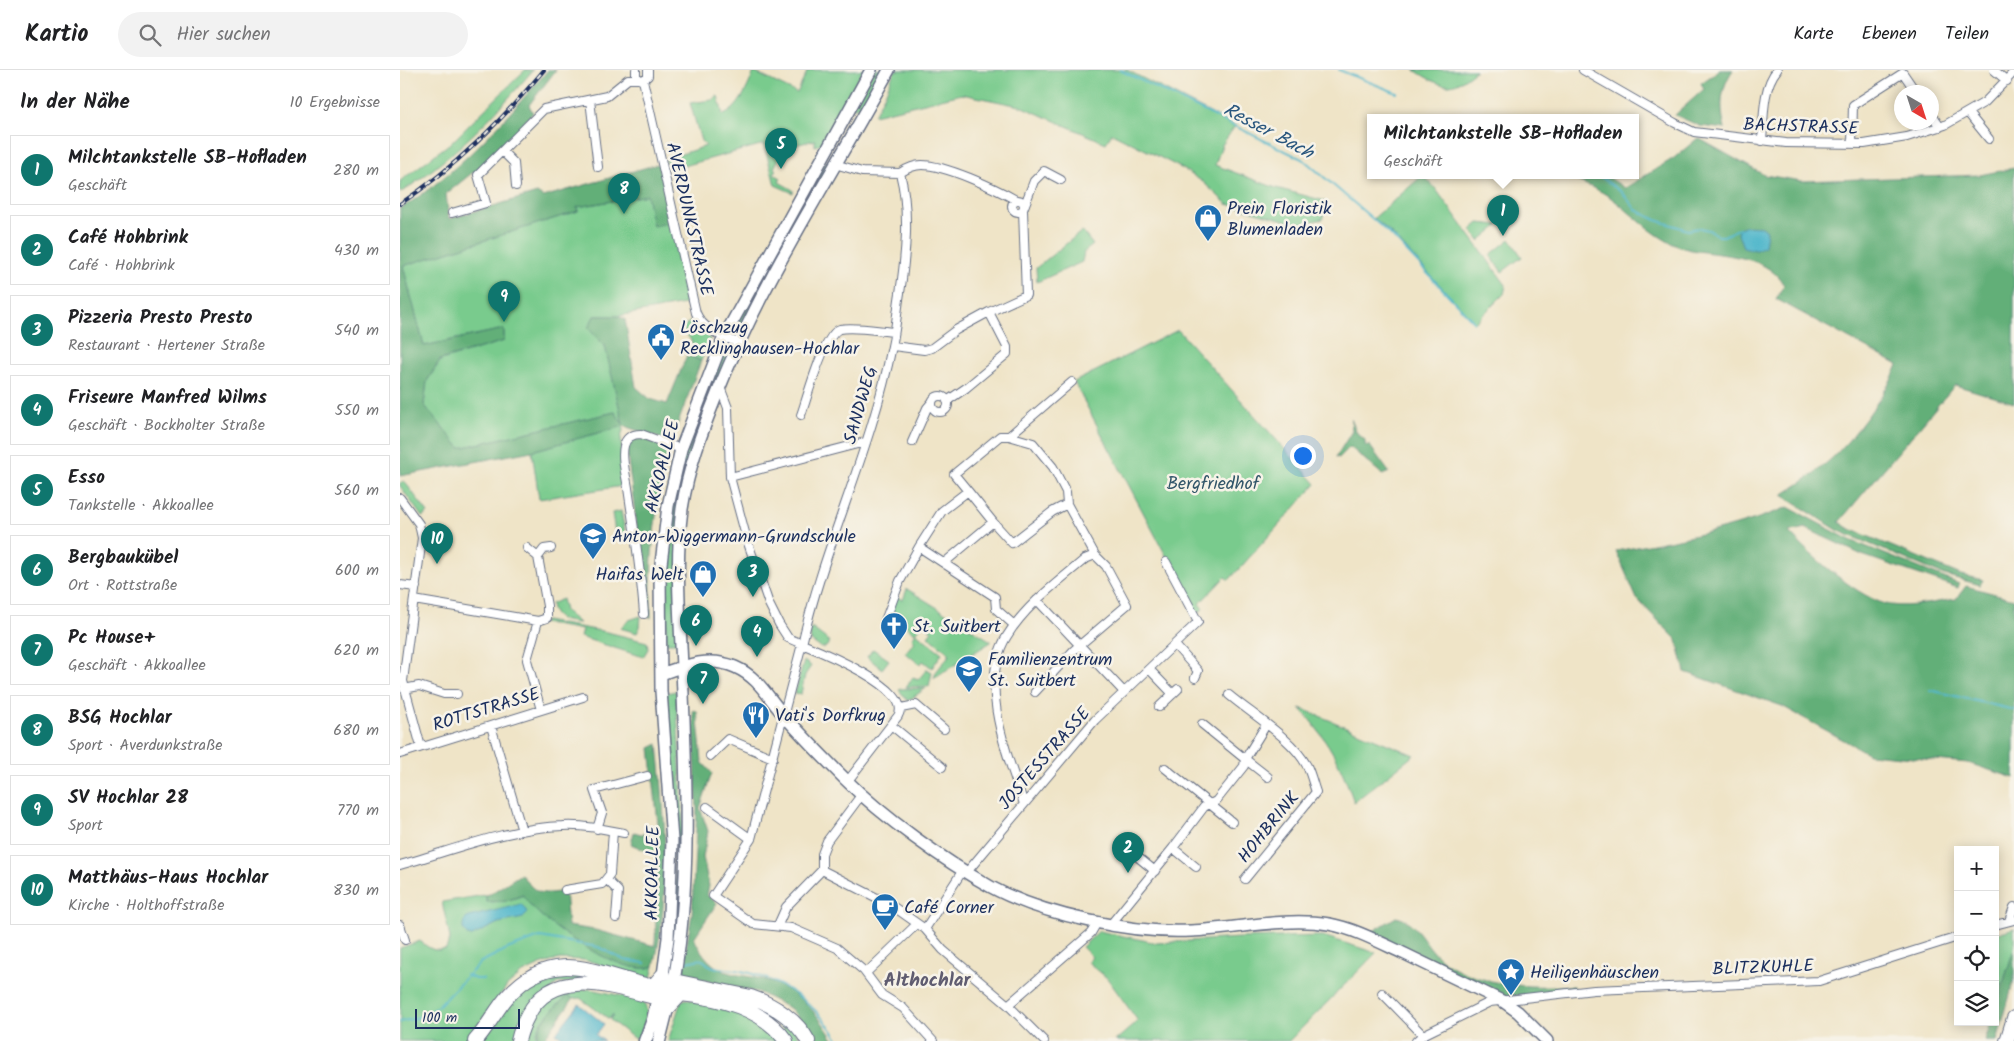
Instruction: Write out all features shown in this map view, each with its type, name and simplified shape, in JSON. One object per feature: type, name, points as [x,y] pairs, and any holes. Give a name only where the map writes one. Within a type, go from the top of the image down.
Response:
[{"type":"highway","points":[[474,1041],[509,995],[530,978],[543,970],[579,966],[649,986],[668,978],[751,997],[762,1001],[787,1016],[808,1041]]},
{"type":"highway","points":[[518,1041],[522,1026],[534,1004],[549,991],[563,984],[580,982],[663,1003],[681,994],[734,1005],[754,1012],[766,1020],[786,1041]]},
{"type":"highway","points":[[2008,1041],[2014,1018]]},
{"type":"main road","name":"AKKOALLEE","points":[[668,978],[672,841],[661,674],[660,572],[668,506],[680,449],[724,337],[871,70]]},
{"type":"main road","name":"AKKOALLEE","points":[[668,978],[683,916],[686,859],[687,800],[679,586],[682,510],[693,461],[738,343],[889,70]]},
{"type":"main road","name":"AKKOALLEE","points":[[835,133],[846,126],[851,129],[844,150]]},
{"type":"main road","points":[[827,148],[830,158],[836,164]]},
{"type":"main road","points":[[661,674],[694,662],[725,663],[755,679],[784,716],[848,782],[965,871],[994,888],[1026,901],[1135,929],[1182,931],[1305,922],[1331,925],[1374,940],[1504,1002],[1518,1012],[1546,1041]]},
{"type":"main road","points":[[659,1041],[668,978]]},
{"type":"main road","points":[[645,1041],[663,1003]]},
{"type":"street","name":"AVERDUNKSTRASSE","points":[[636,70],[641,79],[696,313],[705,326],[738,343]]},
{"type":"street","points":[[452,213],[486,203],[478,175],[544,109],[607,96],[628,79],[641,79],[648,76],[648,70]]},
{"type":"street","name":"BACHSTRASSE","points":[[1585,70],[1674,124],[1694,132],[1762,141],[1852,144],[1864,144],[1907,137],[1940,127],[1985,102],[2011,78]]},
{"type":"street","points":[[1762,141],[1767,91],[1771,77],[1777,70]]},
{"type":"street","points":[[1994,70],[2011,78]]},
{"type":"street","points":[[1852,144],[1853,106],[1902,73],[1911,85]]},
{"type":"street","points":[[590,100],[598,167]]},
{"type":"street","points":[[1968,113],[1989,139]]},
{"type":"street","points":[[502,151],[514,163],[516,186]]},
{"type":"street","points":[[836,164],[862,172],[900,173],[921,165],[945,170],[1000,191],[1022,202],[1026,295],[956,330],[932,348],[924,350],[892,346]]},
{"type":"street","points":[[1023,209],[1034,182],[1044,171],[1061,180]]},
{"type":"street","name":"SANDWEG","points":[[778,925],[753,924],[713,896],[751,839],[802,644],[865,442],[892,346],[904,262],[905,202],[900,173]]},
{"type":"street","points":[[932,402],[934,410],[938,412],[946,409],[947,401],[1008,354],[989,312]]},
{"type":"street","points":[[801,415],[826,344],[833,332],[846,328],[894,332]]},
{"type":"street","points":[[1008,436],[1072,382]]},
{"type":"street","points":[[720,387],[728,408],[730,476],[736,508],[769,604],[788,638],[846,662],[896,698],[901,708]]},
{"type":"street","points":[[912,442],[927,408],[932,402],[941,396],[947,401]]},
{"type":"street","points":[[644,614],[641,570],[623,452],[627,439],[635,434],[641,434],[680,449]]},
{"type":"street","points":[[1035,692],[1074,650],[1127,605],[1106,566],[1095,555],[1067,504],[1066,492],[1053,467],[1033,443],[1008,436],[1000,436],[954,474],[1012,543],[1052,512],[1067,504]]},
{"type":"street","points":[[730,476],[865,442]]},
{"type":"street","points":[[890,625],[886,621],[900,581],[919,547],[942,511],[968,490]]},
{"type":"street","points":[[400,498],[420,529],[422,538],[414,600],[403,655],[404,689],[420,747]]},
{"type":"street","points":[[944,563],[994,522]]},
{"type":"street","points":[[919,547],[995,597],[996,609],[1014,625]]},
{"type":"street","points":[[414,600],[538,622],[547,618],[547,606],[538,557],[528,548]]},
{"type":"street","points":[[538,557],[544,549],[551,548]]},
{"type":"street","points":[[1024,804],[999,726],[995,681],[1000,650],[1014,625],[1037,600],[1085,559],[1095,555]]},
{"type":"street","name":"JOSTESSTRASSE","points":[[925,929],[965,871],[1095,720],[1123,691],[1176,645],[1198,622],[1166,562]]},
{"type":"street","points":[[400,585],[416,587]]},
{"type":"street","points":[[1037,600],[1073,640],[1082,645],[1123,691]]},
{"type":"street","points":[[538,622],[527,660],[541,710]]},
{"type":"street","points":[[1176,645],[1196,674],[1205,664]]},
{"type":"street","points":[[1149,669],[1175,692],[1159,707]]},
{"type":"street","points":[[404,689],[419,686],[444,694],[456,694]]},
{"type":"street","name":"HOHBRINK","points":[[1229,695],[1280,734],[1293,747],[1306,766],[1316,792],[1245,879]]},
{"type":"street","name":"ROTTSTRASSE","points":[[400,754],[583,697]]},
{"type":"street","points":[[848,782],[891,725],[901,708],[916,705],[944,729]]},
{"type":"street","name":"HOHBRINK","points":[[1202,724],[1268,777]]},
{"type":"street","points":[[891,725],[942,768]]},
{"type":"street","points":[[1111,924],[1204,807],[1216,800],[1244,766],[1245,759],[1266,725]]},
{"type":"street","points":[[491,726],[522,831]]},
{"type":"street","points":[[710,756],[728,738],[773,758]]},
{"type":"street","name":"HOHBRINK","points":[[1166,768],[1232,822]]},
{"type":"street","points":[[597,829],[602,813],[594,790],[647,776]]},
{"type":"street","points":[[862,794],[826,841],[822,854],[822,870],[786,907],[778,925],[791,928],[837,948],[866,973],[882,995],[903,1008],[934,1041]]},
{"type":"street","points":[[707,807],[751,839]]},
{"type":"street","points":[[400,865],[522,831],[563,826],[624,833]]},
{"type":"street","points":[[565,890],[602,884],[610,874],[613,831]]},
{"type":"street","points":[[1173,848],[1196,867]]},
{"type":"street","points":[[1134,854],[1155,871]]},
{"type":"street","points":[[822,870],[891,905],[925,929],[943,950],[1008,1005],[1044,1041]]},
{"type":"street","points":[[606,879],[618,891],[616,918]]},
{"type":"street","points":[[1999,924],[2012,920],[2014,907]]},
{"type":"street","points":[[1008,1005],[1091,933],[1098,921]]},
{"type":"street","points":[[866,973],[917,924]]},
{"type":"street","points":[[400,925],[405,940]]},
{"type":"street","name":"BLITZKUHLE","points":[[1416,1041],[1423,1035],[1490,1002],[1504,1002],[1594,990],[1819,981],[1954,938]]},
{"type":"street","points":[[1382,993],[1423,1035]]},
{"type":"green space","points":[[525,70],[533,70],[471,136],[437,166],[400,193],[400,181],[453,141]]},
{"type":"green space","points":[[548,70],[556,70],[529,105],[533,113],[478,172],[472,173],[446,194],[449,219],[537,193],[543,197],[658,164],[673,222],[653,226],[647,195],[577,207],[578,211],[403,266],[424,346],[504,329],[504,341],[440,360],[427,381],[424,405],[460,448],[615,412],[623,424],[605,346],[588,328],[594,316],[618,316],[625,319],[636,387],[650,399],[667,404],[687,355],[701,361],[671,442],[624,426],[532,451],[400,476],[400,209],[461,163],[497,127]]},
{"type":"green space","points":[[808,70],[864,70],[838,110],[822,144],[815,146],[815,140],[795,145],[785,158],[780,156],[774,168],[776,170],[774,174],[781,178],[779,182],[793,190],[793,193],[775,185],[764,144],[669,170],[666,159],[706,146],[701,141],[690,103],[712,100],[718,96],[723,115],[738,103],[754,72],[797,93]]},
{"type":"green space","points":[[874,70],[887,70],[871,98],[863,100],[861,106],[852,108]]},
{"type":"green space","points":[[895,70],[1127,70],[1235,126],[1222,145],[1215,165],[1276,188],[1325,201],[1323,219],[1298,224],[1227,204],[1203,182],[1183,169],[1112,133],[1106,143],[1020,106],[962,94],[874,115]]},
{"type":"green space","points":[[1414,70],[1476,70],[1459,82],[1446,85],[1439,84]]},
{"type":"green space","points":[[1720,70],[1733,70],[1723,91],[1722,98],[1725,129],[1700,126],[1675,115],[1704,89],[1701,83]]},
{"type":"green space","points":[[1698,138],[1764,175],[1802,181],[1980,175],[2014,168],[2014,403],[1955,385],[1839,522],[1848,528],[1961,575],[1983,580],[1980,585],[1941,574],[1839,531],[1782,495],[1818,470],[1844,446],[1875,405],[1898,365],[1776,299],[1784,285],[1775,274],[1764,266],[1738,257],[1696,251],[1674,245],[1656,234],[1602,192],[1572,179],[1611,179],[1625,188],[1674,158]]},
{"type":"green space","points":[[825,163],[829,164],[737,335],[734,336],[731,332]]},
{"type":"green space","points":[[1418,179],[1427,179],[1506,285],[1504,294],[1475,323],[1392,234],[1374,218]]},
{"type":"green space","points":[[648,195],[673,222],[690,303],[618,316],[594,316],[605,346],[624,426],[621,438],[623,486],[539,499],[532,451],[623,426],[615,412],[460,448],[424,405],[427,381],[441,360],[504,341],[504,329],[424,346],[403,266],[578,211],[577,207]]},
{"type":"green space","points":[[1479,223],[1499,225],[1479,241],[1471,230]]},
{"type":"green space","points":[[1082,231],[1093,245],[1084,252],[1082,262],[1037,282],[1036,268]]},
{"type":"green space","points":[[1510,239],[1522,257],[1502,272],[1490,255]]},
{"type":"green space","points":[[693,320],[710,339],[701,361],[693,357],[696,349],[691,346],[692,342],[682,327]]},
{"type":"green space","name":"Bergfriedhof","points":[[1178,330],[1316,484],[1229,580],[1225,577],[1199,604],[1203,608],[1200,612],[1196,612],[1074,382]]},
{"type":"green space","points":[[723,350],[730,354],[690,463],[677,643],[666,643],[668,551],[677,484],[690,433]]},
{"type":"green space","points":[[1351,419],[1357,433],[1365,440],[1365,445],[1370,446],[1389,472],[1383,475],[1350,447],[1339,458],[1336,457],[1352,431]]},
{"type":"green space","points":[[640,437],[669,448],[660,490],[654,533],[651,575],[651,618],[646,614],[642,566],[627,452],[630,440]]},
{"type":"green space","points":[[404,481],[428,513],[422,517],[400,486],[400,483]]},
{"type":"green space","points":[[1788,507],[1850,540],[1959,584],[1958,588],[1862,555],[1805,528],[1789,532],[1836,575],[1879,602],[1907,606],[1956,599],[1966,586],[2014,599],[2014,778],[1968,763],[1869,754],[1782,706],[1685,672],[1677,640],[1637,599],[1616,551],[1725,528]]},
{"type":"green space","points":[[621,511],[626,537],[616,539],[612,513]]},
{"type":"green space","points":[[907,589],[991,642],[934,678],[936,672],[950,654],[928,636],[932,631],[923,624],[915,633],[901,622],[898,627],[895,625],[888,634],[886,632],[892,625],[888,621],[897,597],[903,600]]},
{"type":"green space","points":[[562,599],[565,611],[579,623],[560,619],[554,614],[551,604]]},
{"type":"green space","points":[[641,616],[640,627],[637,633],[620,628],[629,620]]},
{"type":"green space","points":[[545,621],[607,632],[647,642],[648,649],[643,657],[580,637],[582,630],[542,623]]},
{"type":"green space","points":[[812,628],[830,642],[826,647],[821,648],[811,641],[810,632]]},
{"type":"green space","points":[[916,633],[942,653],[932,668],[923,661],[920,664],[905,653],[915,641],[912,638]]},
{"type":"green space","points":[[873,649],[889,660],[882,669],[867,657]]},
{"type":"green space","points":[[804,661],[811,666],[805,675],[801,694],[795,693]]},
{"type":"green space","points":[[927,669],[932,672],[929,686],[906,687],[913,677],[918,680]]},
{"type":"green space","points":[[926,688],[908,701],[899,690],[900,689]]},
{"type":"green space","points":[[676,691],[683,819],[676,944],[661,1015],[653,1041],[649,1041],[672,944],[677,885],[677,832],[666,693]]},
{"type":"green space","points":[[1300,708],[1414,755],[1354,802],[1332,752],[1319,731]]},
{"type":"green space","points":[[693,710],[697,711],[702,762],[712,773],[700,808],[708,831],[703,857],[709,886],[707,895],[717,903],[694,938],[703,954],[713,964],[723,970],[770,982],[800,998],[819,1018],[834,1041],[817,1041],[791,1009],[760,993],[685,976],[683,967],[692,914],[697,809]]},
{"type":"green space","points":[[658,744],[663,799],[665,883],[663,911],[654,966],[641,968],[624,965],[583,946],[545,919],[523,895],[506,901],[487,902],[485,895],[490,894],[521,874],[539,892],[565,891],[568,926],[595,930],[655,946],[658,856],[631,844],[634,832],[641,834],[659,833],[650,748]]},
{"type":"green space","points":[[485,895],[487,902],[506,901],[524,895],[532,906],[546,919],[583,946],[624,965],[641,968],[654,966],[651,978],[646,981],[614,972],[597,963],[560,959],[540,965],[521,974],[507,986],[466,1041],[400,1041],[400,948],[420,941],[432,949],[446,949],[450,938],[442,902]]},
{"type":"green space","points":[[1396,917],[1410,923],[1440,958],[1455,968],[1471,975],[1504,984],[1574,986],[1574,990],[1503,997],[1370,933]]},
{"type":"green space","points":[[2014,928],[2014,949],[2002,987],[1999,984],[1999,933]]},
{"type":"green space","points":[[1099,931],[1157,943],[1239,938],[1323,936],[1376,953],[1289,1041],[1115,1041],[1138,1021],[1107,978],[1088,962],[1092,957],[1082,947]]},
{"type":"green space","points":[[2014,949],[2014,980],[1997,1041],[1985,1041],[1990,1026],[1999,1026],[1999,996]]},
{"type":"green space","points":[[560,969],[619,981],[557,983],[512,1041],[480,1041],[527,982]]},
{"type":"green space","points":[[589,989],[642,1000],[645,1004],[646,1014],[638,1039],[632,1037],[610,1020],[613,1014],[609,1019],[580,998],[573,999],[568,995],[542,1022],[537,1034],[537,1041],[525,1041],[534,1016],[546,1001],[564,993]]},
{"type":"green space","points":[[568,995],[573,999],[546,1036],[553,1041],[538,1041],[539,1028]]},
{"type":"green space","points":[[740,997],[792,1024],[800,1041],[791,1041],[771,1016],[746,1003]]},
{"type":"green space","points":[[686,999],[720,1006],[761,1021],[782,1041],[668,1041],[681,1001]]},
{"type":"water","points":[[1745,226],[1762,227],[1767,231],[1765,246],[1756,250],[1743,247],[1738,234],[1739,228]]},
{"type":"water","points":[[521,904],[527,912],[523,918],[498,923],[472,936],[468,936],[463,929],[467,918]]},
{"type":"water","points":[[579,1004],[604,1024],[596,1035],[604,1041],[567,1041],[556,1033]]},
{"type":"waterway","name":"Resser Bach","points":[[1120,70],[1304,160],[1389,233],[1474,322]]},
{"type":"waterway","points":[[1339,70],[1397,93]]},
{"type":"waterway","points":[[1604,179],[1623,193],[1636,210],[1656,220],[1688,230],[1699,228],[1709,230],[1718,236],[1724,236],[1739,228]]},
{"type":"waterway","points":[[1930,690],[2014,710]]},
{"type":"waterway","points":[[400,1022],[427,1015],[481,962],[507,949],[540,937],[598,947],[624,960],[645,963]]},
{"type":"waterway","points":[[687,962],[699,959],[710,966],[753,974],[783,986],[820,1015],[839,1041]]},
{"type":"waterway","points":[[466,975],[475,979],[483,979]]},
{"type":"railway","points":[[400,204],[421,190],[459,159],[494,125],[544,70]]},
{"type":"place","name":"Esso","points":[[781,169]]},
{"type":"place","name":"BSG Hochlar","points":[[624,214]]},
{"type":"place","name":"Milchtankstelle SB-Hofladen","points":[[1503,236]]},
{"type":"place","name":"Prein Floristik Blumenladen","points":[[1208,242]]},
{"type":"place","name":"SV Hochlar 28","points":[[504,322]]},
{"type":"place","name":"Löschzug Recklinghausen-Hochlar","points":[[661,361]]},
{"type":"place","name":"Anton-Wiggermann-Grundschule","points":[[593,560]]},
{"type":"place","name":"Matthäus-Haus Hochlar","points":[[437,564]]},
{"type":"place","name":"Pizzeria Presto Presto","points":[[753,597]]},
{"type":"place","name":"Haifas Welt","points":[[703,598]]},
{"type":"place","name":"Bergbaukübel","points":[[696,646]]},
{"type":"place","name":"St. Suitbert","points":[[894,650]]},
{"type":"place","name":"Friseure Manfred Wilms","points":[[757,657]]},
{"type":"place","name":"Familienzentrum St. Suitbert","points":[[969,693]]},
{"type":"place","name":"Pc House+","points":[[703,704]]},
{"type":"place","name":"Vati's Dorfkrug","points":[[756,739]]},
{"type":"place","name":"Café Hohbrink","points":[[1128,873]]},
{"type":"place","name":"Café Corner","points":[[885,931]]},
{"type":"place","name":"Heiligenhäuschen","points":[[1511,996]]},
{"type":"district","name":"Althochlar","points":[[927,979]]}]
